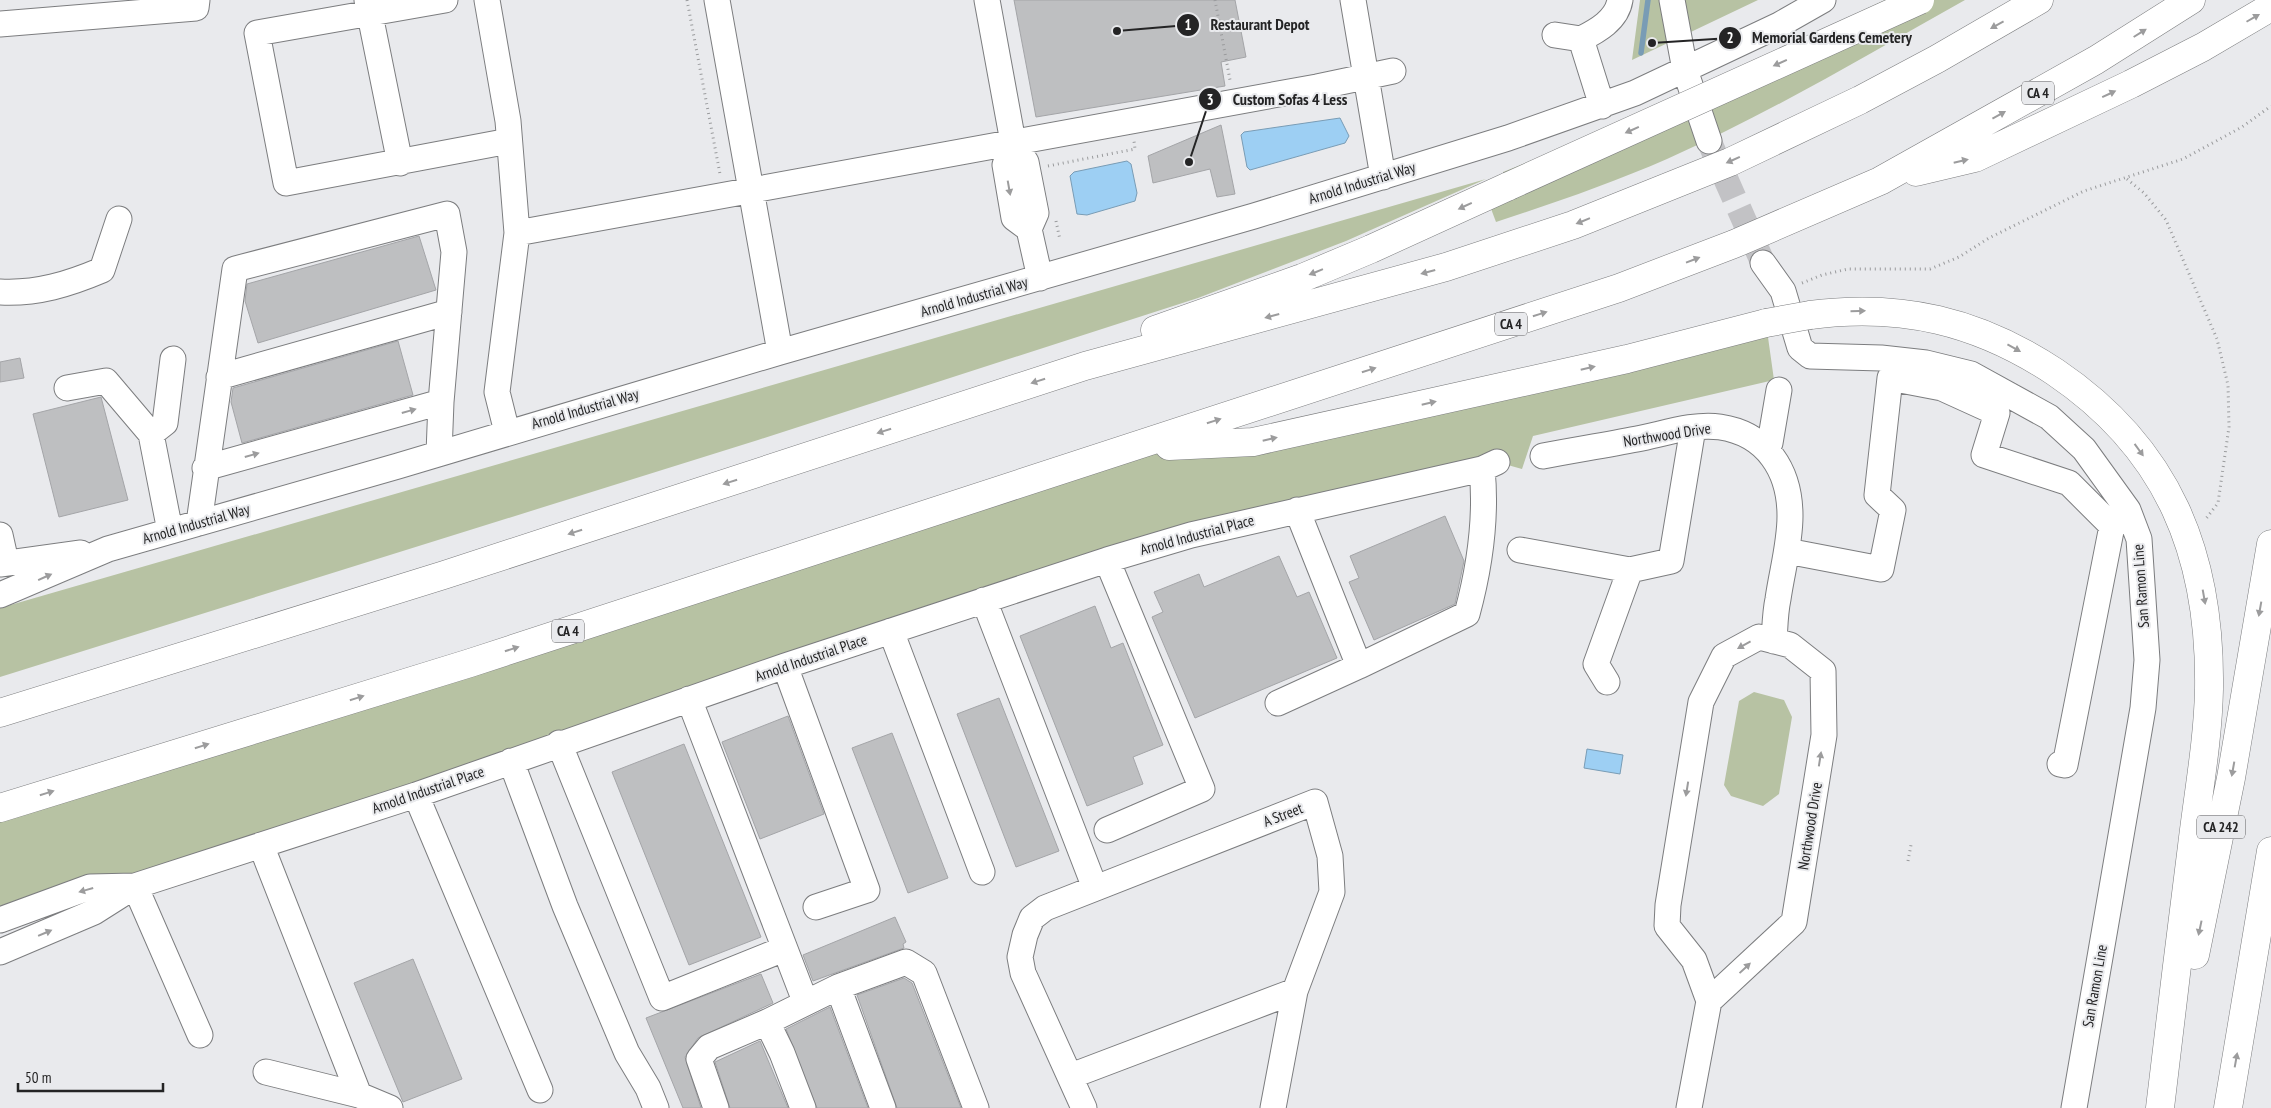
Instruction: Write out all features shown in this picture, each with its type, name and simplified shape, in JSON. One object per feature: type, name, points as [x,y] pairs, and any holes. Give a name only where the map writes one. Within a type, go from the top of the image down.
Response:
[{"type":"highway","points":[[1085,366],[1154,331],[1311,274],[1920,0]]},
{"type":"highway","points":[[1778,140],[2004,0]]},
{"type":"highway","points":[[0,713],[444,575],[1085,366],[1446,267],[1573,225],[1778,140],[1914,71],[2039,0]]},
{"type":"highway","name":"CA 4","points":[[0,808],[470,663],[1618,288],[1734,244],[1880,181],[2096,60],[2191,0]]},
{"type":"highway","points":[[1880,181],[1976,158],[2131,84],[2203,47],[2271,7]]},
{"type":"highway","points":[[1135,447],[1253,442],[1627,359],[1766,324],[1841,311],[1869,310],[1930,317],[1999,339],[2039,362],[2106,412],[2132,440],[2155,472],[2175,507],[2190,540],[2200,575],[2206,611],[2209,691],[2162,1108]]},
{"type":"highway","name":"CA 242","points":[[2162,1108],[2231,778],[2271,544]]},
{"type":"highway","points":[[2228,1108],[2271,851]]},
{"type":"street","points":[[0,24],[79,9],[196,8],[197,0]]},
{"type":"street","points":[[444,0],[368,6],[257,33],[286,183],[509,141]]},
{"type":"street","points":[[487,0],[508,121],[518,232],[497,392],[506,432]]},
{"type":"street","points":[[717,0],[780,352]]},
{"type":"street","points":[[987,0],[1013,142],[1026,162],[1036,213],[1029,229],[1040,278]]},
{"type":"street","points":[[1353,0],[1382,177]]},
{"type":"street","points":[[1555,35],[1580,39],[1598,30],[1619,7],[1620,0]]},
{"type":"street","points":[[1672,0],[1685,70],[1709,141]]},
{"type":"street","name":"Arnold Industrial Way","points":[[0,595],[12,592],[108,549],[1382,177],[1602,106],[1685,70],[1779,25],[1823,0]]},
{"type":"street","points":[[368,6],[400,163]]},
{"type":"street","points":[[1580,39],[1602,106]]},
{"type":"street","points":[[518,232],[752,191],[861,168],[1013,142],[1393,71]]},
{"type":"street","points":[[199,523],[205,468],[234,269],[447,214],[454,252],[441,402],[439,453]]},
{"type":"street","points":[[0,292],[22,293],[67,285],[102,270],[119,219]]},
{"type":"street","name":"San Ramon Line","points":[[1764,263],[1783,291],[1800,348],[1810,356],[1881,358],[1926,363],[1971,374],[2022,400],[2049,417],[2084,448],[2128,510],[2139,540],[2147,660],[2143,708],[2074,1108]]},
{"type":"street","points":[[219,377],[449,312]]},
{"type":"street","points":[[151,434],[165,423],[173,359]]},
{"type":"street","points":[[1787,551],[1881,570],[1893,510],[1877,495],[1890,378],[1942,388],[1997,413],[1984,455],[2069,483],[2112,526],[2066,765],[2060,764]]},
{"type":"street","points":[[67,388],[106,381],[151,434],[170,531]]},
{"type":"street","points":[[1767,448],[1770,443],[1779,390]]},
{"type":"street","points":[[205,468],[441,402]]},
{"type":"street","name":"Northwood Drive","points":[[1543,456],[1693,428],[1719,427],[1750,436],[1767,448],[1776,460],[1787,484],[1790,516],[1787,551],[1777,600],[1774,641]]},
{"type":"street","points":[[1520,550],[1630,570],[1671,561],[1693,428]]},
{"type":"street","name":"Arnold Industrial Place","points":[[0,952],[94,912],[134,886],[416,795],[559,743],[785,666],[1106,560],[1191,535],[1489,465],[1479,568],[1467,614],[1359,666]]},
{"type":"street","points":[[1278,703],[1359,666],[1297,510]]},
{"type":"street","points":[[0,535],[3,563]]},
{"type":"street","name":"Arnold Industrial Way","points":[[3,563],[108,549]]},
{"type":"street","points":[[1106,560],[1202,789],[1107,830]]},
{"type":"street","points":[[1606,682],[1596,664],[1630,570]]},
{"type":"street","points":[[984,600],[1094,888]]},
{"type":"street","points":[[891,631],[982,872]]},
{"type":"street","name":"Northwood Drive","points":[[1759,637],[1790,645],[1823,671],[1824,735],[1794,922],[1709,1001],[1694,960],[1667,926],[1668,905],[1701,702],[1724,656],[1759,637]]},
{"type":"street","points":[[785,666],[867,890],[816,907]]},
{"type":"street","points":[[689,699],[805,1002]]},
{"type":"street","points":[[559,743],[662,998],[784,949]]},
{"type":"street","points":[[511,761],[524,791],[565,906],[627,1053],[648,1088],[656,1108]]},
{"type":"street","points":[[416,795],[540,1090]]},
{"type":"street","name":"A Street","points":[[1084,1108],[1023,973],[1020,957],[1032,918],[1044,908],[1315,802],[1330,856],[1332,892],[1295,990],[1273,1108]]},
{"type":"street","points":[[261,845],[358,1095]]},
{"type":"street","points":[[134,886],[200,1035]]},
{"type":"street","name":"Arnold Industrial Place","points":[[0,920],[90,887],[134,886]]},
{"type":"street","points":[[716,1108],[699,1058],[709,1047],[767,1022],[838,987],[906,962],[924,973],[976,1108]]},
{"type":"street","points":[[838,987],[883,1108]]},
{"type":"street","points":[[1071,1076],[1295,990]]},
{"type":"street","points":[[1689,1108],[1709,1001]]},
{"type":"street","points":[[767,1022],[782,1053],[802,1108]]},
{"type":"street","points":[[266,1072],[358,1095],[390,1108]]},
{"type":"path","points":[[688,0],[721,178]]},
{"type":"path","points":[[1215,0],[1230,80]]},
{"type":"path","points":[[1783,291],[1822,275],[1848,269],[1930,269],[1959,257],[1989,238],[2084,191],[2183,159],[2242,127],[2271,106]]},
{"type":"path","points":[[2127,178],[2144,192],[2166,220],[2216,339],[2228,385],[2229,427],[2218,503],[2190,540]]},
{"type":"path","points":[[1908,861],[1911,845]]},
{"type":"green space","points":[[1640,0],[1758,0],[1632,60]]},
{"type":"green space","points":[[1885,0],[1965,0],[1818,83],[1667,159],[1561,200],[1496,222],[1490,206],[1513,195],[1503,172],[1640,117]]},
{"type":"green space","points":[[1486,179],[1346,241],[1198,298],[758,440],[0,677],[0,608]]},
{"type":"green space","points":[[1766,323],[1774,380],[1533,436],[1522,469],[1497,462],[1297,510],[0,920],[0,806],[1135,447],[1253,442]]},
{"type":"green space","points":[[1754,692],[1784,700],[1792,717],[1779,794],[1763,806],[1731,796],[1724,785],[1739,701]]},
{"type":"water","points":[[1340,118],[1349,136],[1345,143],[1250,170],[1247,167],[1241,135],[1244,132]]},
{"type":"water","points":[[1127,161],[1131,164],[1137,193],[1135,201],[1087,215],[1077,214],[1070,176],[1074,172]]},
{"type":"water","points":[[1587,749],[1623,755],[1620,774],[1584,768]]},
{"type":"building","points":[[1014,0],[1235,0],[1246,57],[1221,62],[1225,86],[1036,117]]},
{"type":"building","points":[[1221,125],[1235,194],[1217,197],[1210,169],[1153,183],[1148,156]]},
{"type":"building","points":[[419,236],[436,290],[258,343],[245,301],[247,284]]},
{"type":"building","points":[[398,341],[413,395],[242,443],[231,402],[233,388]]},
{"type":"building","points":[[20,358],[24,378],[0,382],[0,362]]},
{"type":"building","points":[[101,397],[128,500],[59,517],[33,414]]},
{"type":"building","points":[[1445,516],[1464,561],[1455,604],[1374,640],[1349,582],[1359,578],[1350,556]]},
{"type":"building","points":[[1279,556],[1297,597],[1309,592],[1337,658],[1195,718],[1152,617],[1163,612],[1154,592],[1199,574],[1204,587]]},
{"type":"building","points":[[1095,606],[1111,648],[1123,643],[1163,745],[1133,757],[1143,784],[1087,806],[1020,636]]},
{"type":"building","points":[[999,698],[1059,851],[1016,867],[957,714]]},
{"type":"building","points":[[788,716],[824,814],[760,839],[722,742]]},
{"type":"building","points":[[892,733],[948,878],[908,893],[852,748]]},
{"type":"building","points":[[684,744],[761,937],[689,965],[612,772]]},
{"type":"building","points":[[895,917],[906,942],[903,944],[904,948],[813,981],[803,955]]},
{"type":"building","points":[[413,959],[462,1079],[403,1102],[354,983]]},
{"type":"building","points":[[761,974],[773,1003],[698,1038],[685,1057],[701,1108],[683,1108],[646,1018]]},
{"type":"building","points":[[904,978],[912,983],[961,1108],[897,1108],[857,995]]},
{"type":"building","points":[[830,1007],[868,1108],[817,1108],[786,1029]]},
{"type":"building","points":[[760,1041],[788,1108],[730,1108],[715,1062]]},
{"type":"waterway","points":[[1641,53],[1648,0]]},
{"type":"tunnel","points":[[1709,141],[1763,263]]},
{"type":"place","name":"Restaurant Depot","points":[[1117,31]]},
{"type":"place","name":"Memorial Gardens Cemetery","points":[[1652,43]]},
{"type":"place","name":"Custom Sofas 4 Less","points":[[1189,162]]}]
